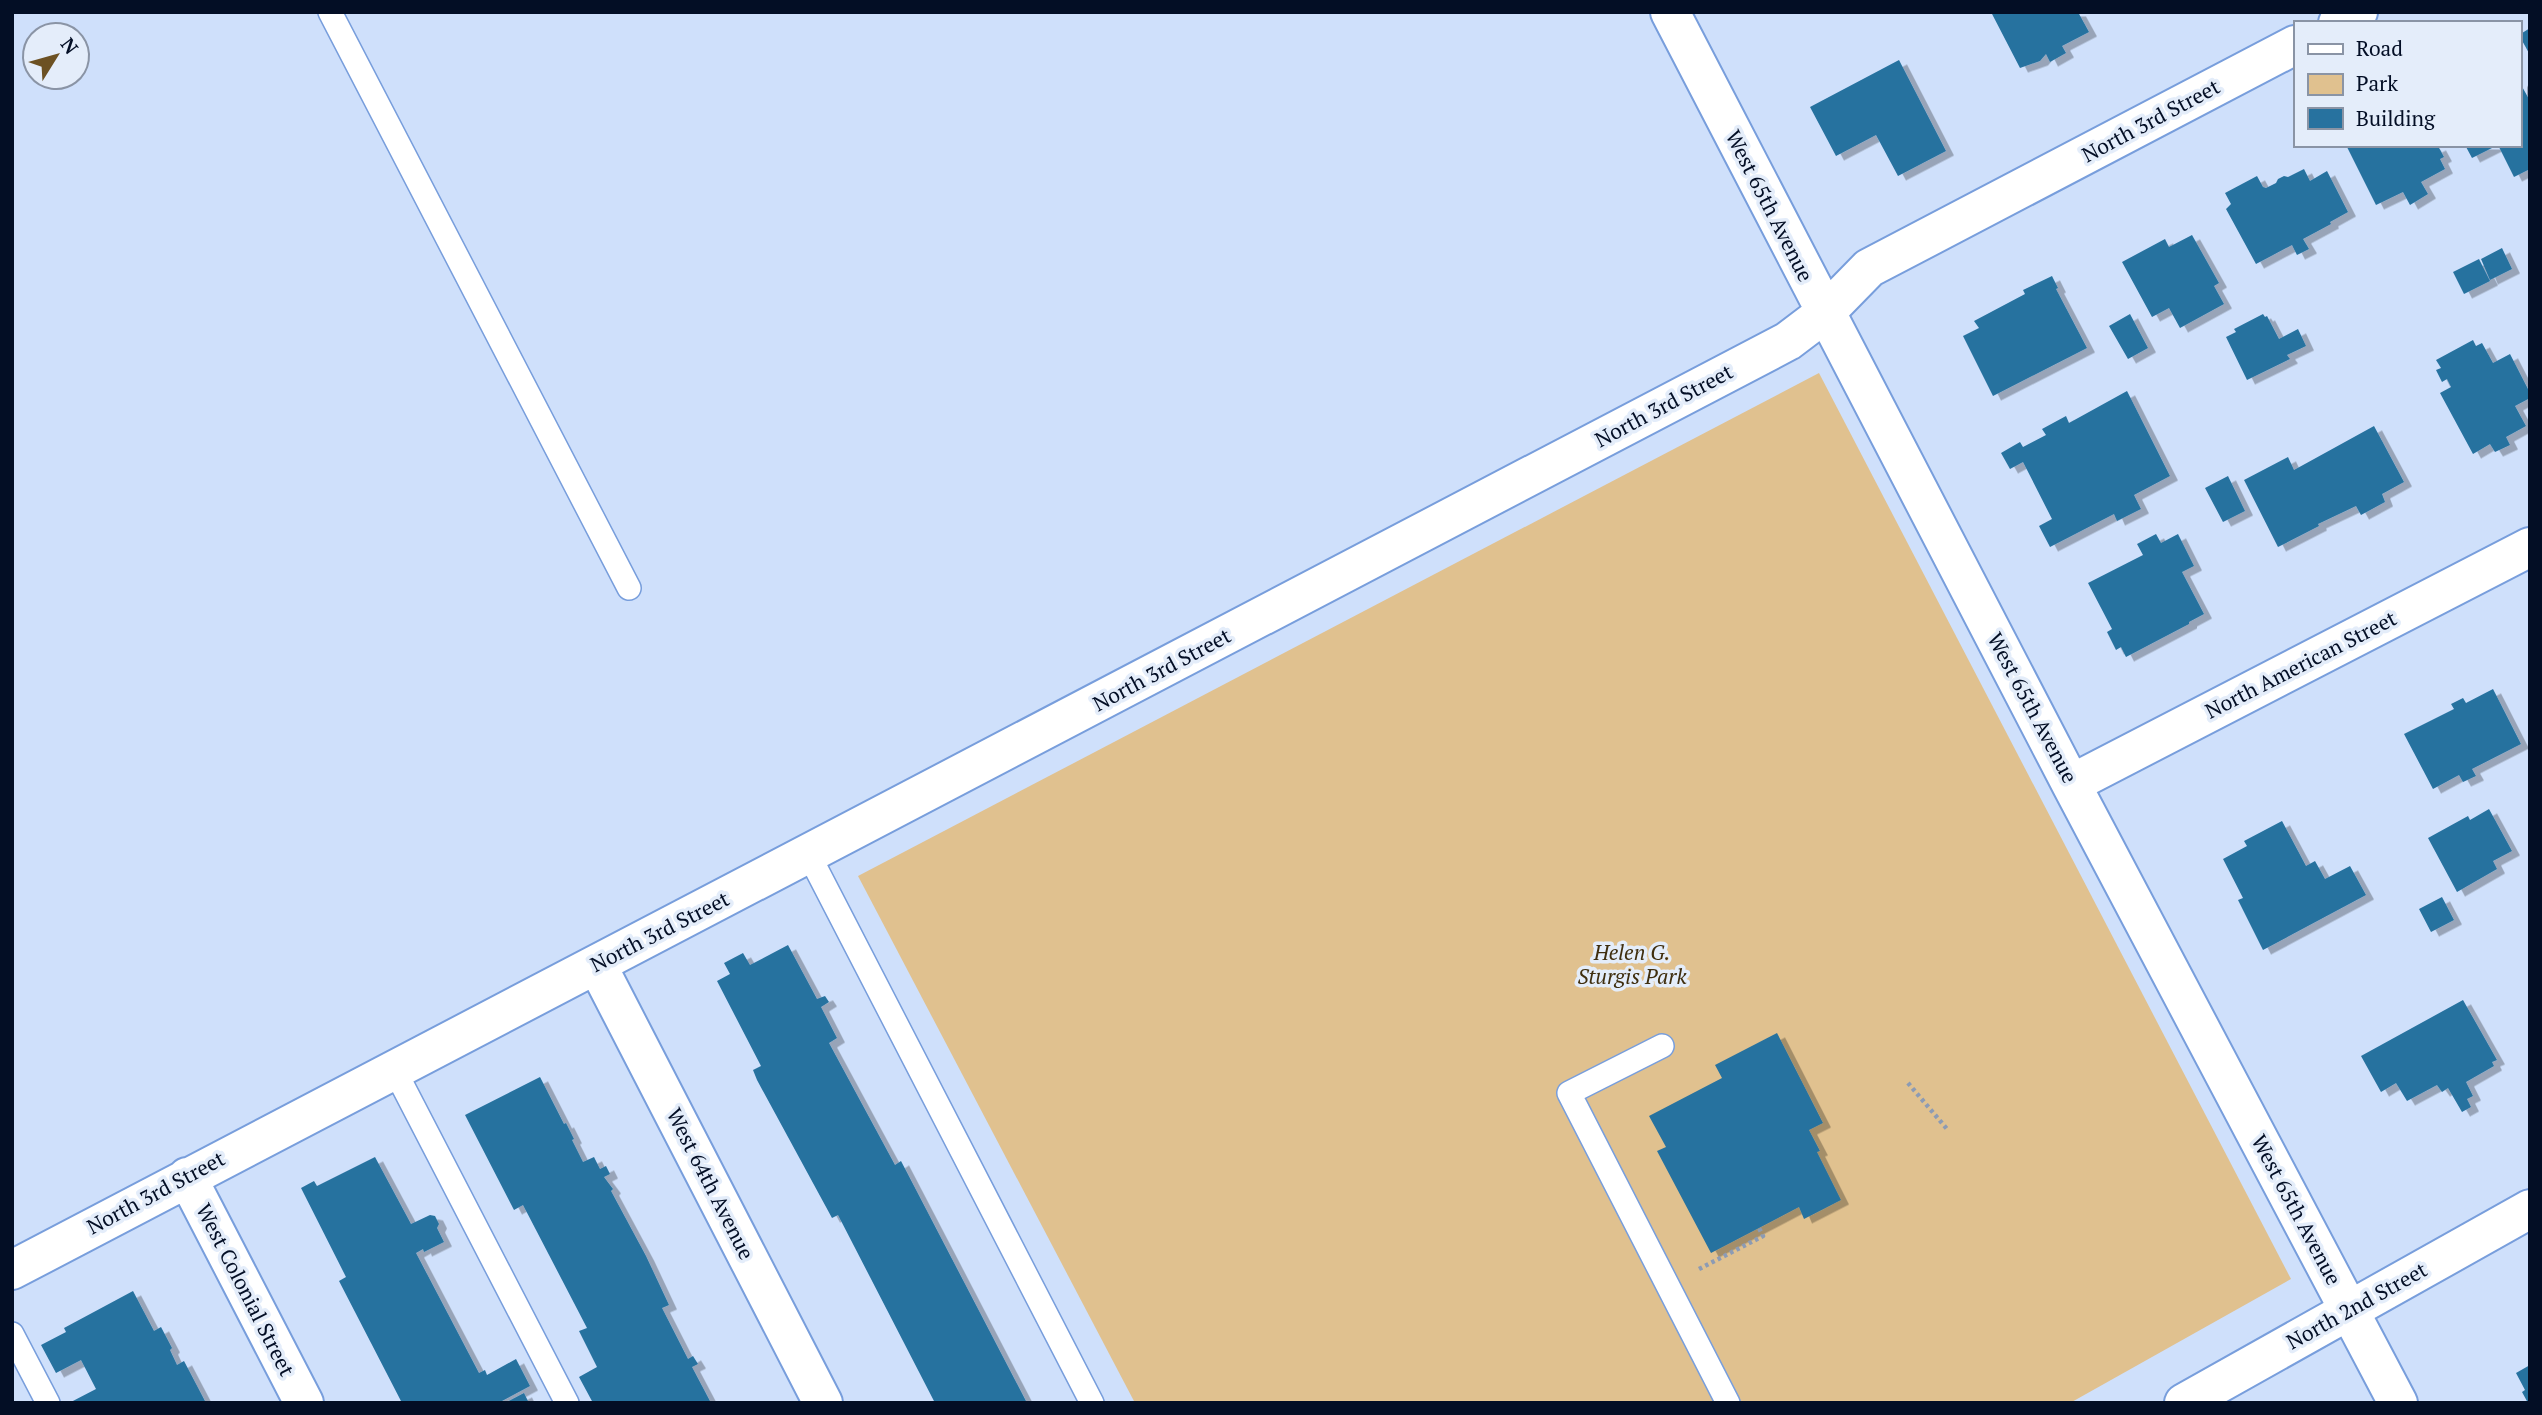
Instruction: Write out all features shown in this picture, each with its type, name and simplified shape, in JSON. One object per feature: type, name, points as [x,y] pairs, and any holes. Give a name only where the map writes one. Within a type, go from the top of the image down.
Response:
[{"type":"street","name":"West 65th Avenue","points":[[1670,12],[2071,784],[2398,1403]]},
{"type":"street","points":[[2342,21],[2358,12]]},
{"type":"street","name":"North 3rd Street","points":[[12,1270],[1788,341],[1825,313],[1869,268],[2294,46]]},
{"type":"street","name":"North American Street","points":[[2071,784],[2530,547]]},
{"type":"street","name":"West 64th Avenue","points":[[597,965],[823,1403]]},
{"type":"street","name":"West Colonial Street","points":[[187,1177],[304,1403]]},
{"type":"street","name":"North 2nd Street","points":[[2184,1403],[2530,1209]]},
{"type":"lane","points":[[330,12],[629,588]]},
{"type":"lane","points":[[809,855],[1092,1403]]},
{"type":"lane","points":[[1662,1046],[1569,1093],[1728,1403]]},
{"type":"lane","points":[[394,1069],[567,1403]]},
{"type":"lane","points":[[12,1334],[48,1403]]},
{"type":"path","points":[[1908,1083],[1947,1129]]},
{"type":"path","points":[[1667,1285],[1763,1236],[1759,1228]]},
{"type":"green space","name":"Helen G. Sturgis Park","points":[[1819,373],[2291,1279],[2070,1403],[1135,1403],[858,876]]},
{"type":"building","points":[[1991,12],[2078,12],[2089,32],[2062,46],[2066,53],[2050,62],[2046,54],[2040,61],[2020,68]]},
{"type":"building","points":[[2530,28],[2530,55],[2521,39],[2521,34]]},
{"type":"building","points":[[1899,60],[1946,151],[1898,176],[1876,135],[1836,156],[1810,107]]},
{"type":"building","points":[[2521,85],[2530,101],[2530,169],[2514,177],[2499,147],[2521,147]]},
{"type":"building","points":[[2347,147],[2439,147],[2444,157],[2440,159],[2445,169],[2421,182],[2428,194],[2410,205],[2403,192],[2376,205]]},
{"type":"building","points":[[2466,147],[2494,147],[2472,158]]},
{"type":"building","points":[[2304,169],[2310,181],[2327,171],[2348,212],[2303,239],[2309,249],[2297,255],[2292,245],[2256,264],[2226,209],[2231,204],[2225,193],[2257,176],[2266,188],[2284,176],[2288,177]]},
{"type":"building","points":[[2192,235],[2219,283],[2214,286],[2224,304],[2180,328],[2169,308],[2152,317],[2122,262],[2165,239],[2169,247]]},
{"type":"building","points":[[2502,248],[2512,269],[2490,280],[2481,259]]},
{"type":"building","points":[[2479,259],[2490,281],[2464,294],[2453,272]]},
{"type":"building","points":[[2052,276],[2087,348],[1993,396],[1963,336],[1979,328],[1974,321],[2025,294],[2023,290]]},
{"type":"building","points":[[2130,314],[2148,348],[2128,359],[2109,326]]},
{"type":"building","points":[[2263,314],[2267,316],[2279,339],[2298,329],[2306,346],[2287,355],[2290,359],[2247,380],[2226,337],[2236,332],[2234,329]]},
{"type":"building","points":[[2473,340],[2476,346],[2482,343],[2493,363],[2510,354],[2530,393],[2530,398],[2515,406],[2526,426],[2506,437],[2510,445],[2495,452],[2490,444],[2473,454],[2440,393],[2451,387],[2447,379],[2442,382],[2436,370],[2441,368],[2436,360]]},
{"type":"building","points":[[2127,391],[2170,476],[2134,495],[2141,509],[2117,521],[2114,514],[2050,547],[2039,526],[2052,519],[2023,462],[2010,469],[2001,453],[2020,442],[2023,447],[2046,435],[2042,429],[2066,416],[2069,423]]},
{"type":"building","points":[[2374,426],[2404,482],[2382,494],[2385,502],[2361,515],[2356,506],[2278,547],[2244,480],[2288,457],[2294,470]]},
{"type":"building","points":[[2228,476],[2245,511],[2223,522],[2205,488]]},
{"type":"building","points":[[2156,534],[2161,543],[2178,534],[2194,566],[2182,572],[2204,614],[2126,657],[2121,647],[2116,650],[2107,632],[2112,629],[2088,583],[2143,555],[2137,544]]},
{"type":"building","points":[[2493,689],[2521,744],[2472,769],[2476,776],[2463,782],[2459,775],[2433,789],[2404,734],[2454,709],[2451,704],[2463,698],[2466,703]]},
{"type":"building","points":[[2489,809],[2512,851],[2493,861],[2497,869],[2457,892],[2428,838],[2468,816],[2470,820]]},
{"type":"building","points":[[2282,821],[2306,866],[2315,861],[2325,879],[2350,866],[2366,895],[2263,950],[2238,900],[2243,898],[2223,859],[2247,846],[2244,841]]},
{"type":"building","points":[[2442,897],[2454,920],[2431,932],[2419,909]]},
{"type":"building","points":[[788,945],[817,999],[825,996],[829,1002],[821,1007],[837,1038],[829,1043],[895,1165],[901,1161],[1027,1403],[935,1403],[838,1215],[832,1218],[757,1080],[753,1070],[761,1066],[717,981],[730,974],[724,963],[743,953],[750,965]]},
{"type":"building","points":[[2463,1000],[2497,1060],[2492,1062],[2494,1066],[2466,1082],[2473,1096],[2467,1099],[2471,1107],[2462,1112],[2448,1088],[2442,1092],[2437,1085],[2407,1101],[2396,1083],[2381,1092],[2361,1056]]},
{"type":"building","points":[[1777,1033],[1823,1123],[1809,1130],[1841,1200],[1804,1219],[1799,1207],[1711,1253],[1657,1151],[1666,1147],[1649,1116],[1722,1078],[1715,1065]]},
{"type":"building","points":[[540,1077],[564,1124],[566,1123],[583,1162],[594,1157],[600,1169],[606,1166],[610,1174],[604,1177],[613,1189],[611,1191],[669,1305],[662,1308],[688,1359],[693,1356],[698,1364],[692,1367],[711,1403],[593,1403],[579,1377],[597,1367],[579,1331],[587,1328],[523,1205],[514,1210],[465,1115]]},
{"type":"building","points":[[375,1157],[411,1224],[430,1215],[435,1216],[439,1224],[437,1228],[444,1242],[416,1253],[479,1373],[485,1370],[487,1375],[516,1359],[530,1386],[502,1401],[503,1403],[402,1403],[339,1281],[346,1277],[301,1188],[314,1181],[317,1186]]},
{"type":"building","points":[[133,1291],[154,1331],[161,1327],[177,1365],[184,1361],[206,1403],[69,1403],[96,1389],[81,1360],[56,1373],[41,1345],[66,1332],[64,1328]]},
{"type":"building","points":[[2530,1365],[2530,1403],[2528,1403],[2516,1373]]},
{"type":"building","points":[[524,1393],[529,1403],[505,1403]]}]
